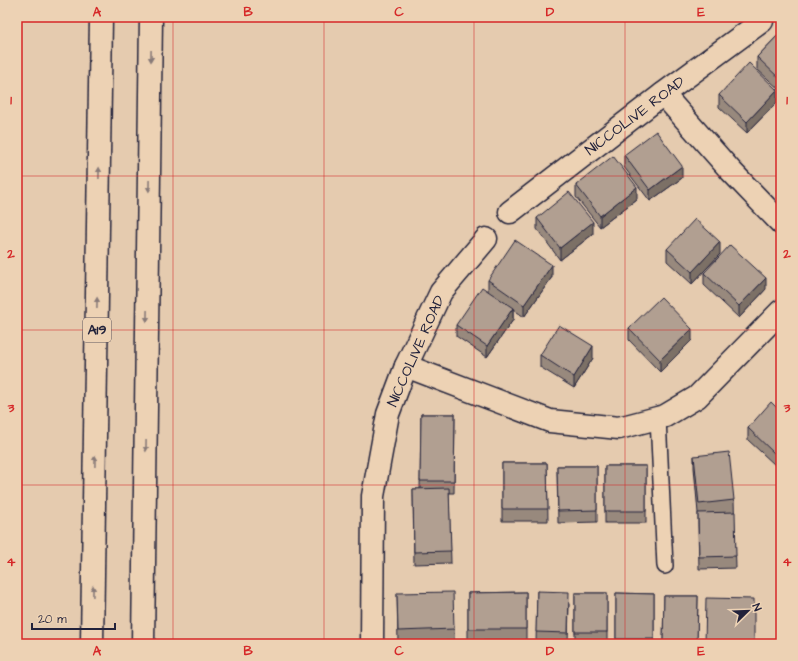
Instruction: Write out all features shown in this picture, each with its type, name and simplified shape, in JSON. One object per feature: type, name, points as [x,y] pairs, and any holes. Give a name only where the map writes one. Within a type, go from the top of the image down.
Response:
[{"type":"main road","name":"A19","points":[[92,644],[101,17]]},
{"type":"main road","points":[[143,644],[151,17]]},
{"type":"main road","name":"NICCOLIVE ROAD","points":[[510,212],[663,94],[762,21]]},
{"type":"main road","points":[[663,94],[731,171],[781,223]]},
{"type":"main road","name":"NICCOLIVE ROAD","points":[[372,644],[373,496],[388,414],[406,366],[441,292],[486,239]]},
{"type":"main road","points":[[406,366],[550,421],[619,428],[665,416],[697,397],[781,311]]},
{"type":"lane","points":[[658,418],[664,566]]},
{"type":"building","points":[[781,32],[781,80],[757,57]]},
{"type":"building","points":[[749,63],[777,90],[747,122],[719,95]]},
{"type":"building","points":[[656,131],[682,166],[650,190],[624,155]]},
{"type":"building","points":[[613,156],[637,187],[600,216],[576,185]]},
{"type":"building","points":[[569,192],[593,222],[560,248],[537,218]]},
{"type":"building","points":[[695,219],[720,242],[692,272],[667,249]]},
{"type":"building","points":[[515,240],[552,265],[524,305],[488,280]]},
{"type":"building","points":[[730,245],[766,278],[739,306],[704,273]]},
{"type":"building","points":[[482,287],[513,308],[487,346],[456,325]]},
{"type":"building","points":[[661,297],[692,329],[660,360],[629,328]]},
{"type":"building","points":[[559,325],[593,346],[574,377],[540,355]]},
{"type":"building","points":[[771,402],[781,412],[781,447],[775,454],[748,428]]},
{"type":"building","points":[[421,414],[455,414],[454,481],[420,481]]},
{"type":"building","points":[[729,452],[734,500],[699,504],[694,456]]},
{"type":"building","points":[[502,463],[547,463],[548,509],[502,509]]},
{"type":"building","points":[[557,466],[597,466],[597,510],[558,511]]},
{"type":"building","points":[[605,466],[646,466],[646,511],[605,511]]},
{"type":"building","points":[[449,488],[451,551],[414,552],[413,489]]},
{"type":"building","points":[[735,512],[736,556],[699,557],[698,513]]},
{"type":"building","points":[[537,591],[569,592],[568,633],[536,632]]},
{"type":"building","points":[[453,592],[454,629],[398,631],[397,593]]},
{"type":"building","points":[[526,592],[526,629],[468,629],[468,593]]},
{"type":"building","points":[[575,593],[607,593],[607,632],[575,632]]},
{"type":"building","points":[[616,593],[654,594],[654,639],[616,639]]},
{"type":"building","points":[[664,596],[698,596],[697,643],[663,643]]},
{"type":"building","points":[[706,598],[754,599],[754,644],[705,644]]}]
